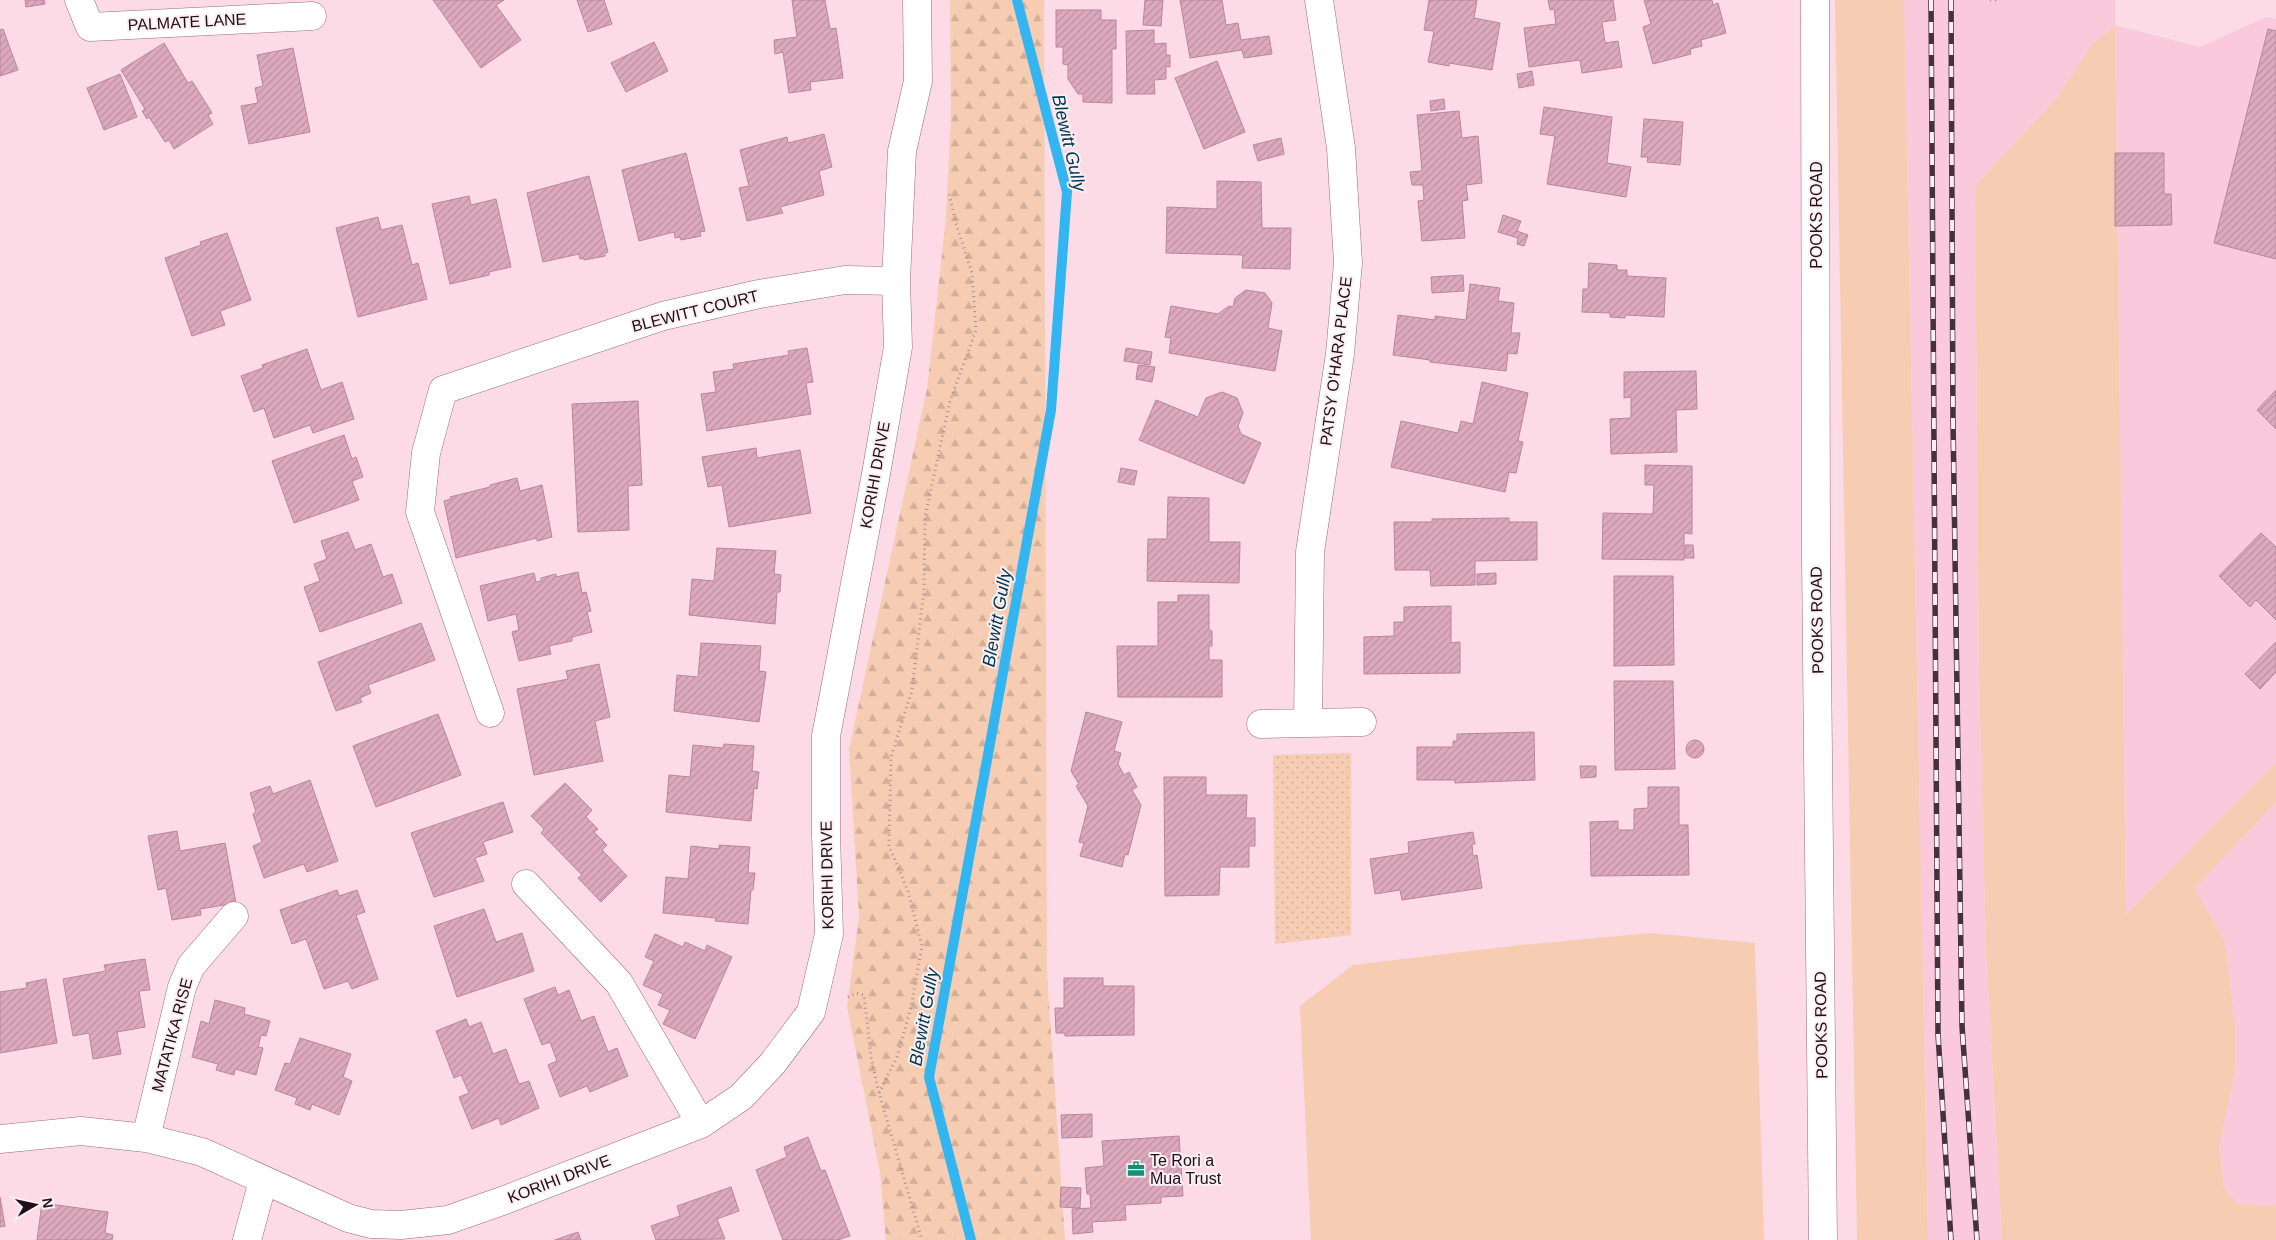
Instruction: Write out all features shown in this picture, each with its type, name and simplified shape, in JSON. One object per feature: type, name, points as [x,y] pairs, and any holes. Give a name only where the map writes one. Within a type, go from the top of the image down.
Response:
[{"type":"street","name":"PALMATE LANE","points":[[79,0],[90,26],[312,16]]},
{"type":"street","name":"KORIHI DRIVE","points":[[0,1139],[81,1132],[146,1138],[202,1152],[348,1218],[371,1224],[402,1225],[448,1220],[505,1200],[701,1124],[741,1097],[773,1063],[811,1012],[829,934],[826,736],[876,474],[898,346],[896,281],[902,151],[918,81],[917,0]]},
{"type":"street","name":"PATSY O'HARA PLACE","points":[[1308,723],[1310,552],[1340,354],[1348,263],[1341,148],[1320,0]]},
{"type":"street","name":"POOKS ROAD","points":[[1815,0],[1816,579],[1823,1240]]},
{"type":"street","name":"BLEWITT COURT","points":[[490,713],[420,512],[426,453],[443,390],[663,316],[759,294],[845,280],[896,281]]},
{"type":"street","points":[[1260,724],[1362,722]]},
{"type":"street","points":[[526,884],[619,983],[701,1124]]},
{"type":"street","name":"MATATIKA RISE","points":[[146,1138],[185,980],[191,966],[234,916]]},
{"type":"street","points":[[247,1240],[263,1181]]},
{"type":"path","points":[[1990,0],[1998,0]]},
{"type":"path","points":[[879,1094],[897,1057],[911,1007],[922,946],[908,891],[889,846],[891,757],[912,690],[924,590],[925,517],[950,401],[976,330],[972,273],[957,227],[949,194]]},
{"type":"path","points":[[845,999],[856,993],[864,995],[871,1057],[879,1094],[922,1240]]},
{"type":"shaded area","points":[[1904,0],[2115,0],[2115,25],[2092,46],[2058,96],[1975,186],[1979,676],[1986,949],[2002,1240],[1928,1240]]},
{"type":"shaded area","points":[[2266,17],[2276,19],[2276,763],[2126,914],[2115,25],[2200,47]]},
{"type":"shaded area","points":[[2276,802],[2276,1205],[2263,1206],[2238,1204],[2224,1188],[2219,1148],[2235,1071],[2235,1024],[2225,942],[2195,888]]},
{"type":"green space","points":[[950,0],[1044,0],[1047,973],[1065,1240],[886,1240],[880,1172],[847,1007],[859,916],[849,749],[927,389],[946,218],[951,115]]},
{"type":"green space","points":[[1835,0],[1904,0],[1928,1240],[1857,1240]]},
{"type":"green space","points":[[2115,25],[2126,914],[2276,763],[2276,802],[2195,888],[2225,942],[2235,1024],[2235,1071],[2219,1148],[2224,1188],[2238,1204],[2276,1205],[2276,1240],[2002,1240],[1986,949],[1979,676],[1975,186],[2058,96],[2091,46]]},
{"type":"green space","points":[[1351,753],[1351,935],[1275,944],[1273,755]]},
{"type":"green space","points":[[1651,933],[1755,943],[1764,1240],[1311,1240],[1300,1006],[1353,965],[1520,945]]},
{"type":"building","points":[[25,0],[44,0],[45,4],[26,7]]},
{"type":"building","points":[[433,0],[504,0],[496,5],[521,40],[481,68]]},
{"type":"building","points":[[577,0],[604,0],[612,24],[588,32]]},
{"type":"building","points":[[792,0],[825,0],[830,29],[836,28],[843,78],[810,82],[811,90],[789,93],[783,52],[775,54],[774,40],[797,37]]},
{"type":"building","points":[[1145,0],[1163,0],[1161,26],[1143,25]]},
{"type":"building","points":[[1180,0],[1222,0],[1226,25],[1238,23],[1241,40],[1269,36],[1272,54],[1244,58],[1242,50],[1190,58]]},
{"type":"building","points":[[1429,0],[1477,0],[1474,18],[1500,23],[1492,70],[1449,63],[1449,66],[1428,62],[1434,31],[1424,30]]},
{"type":"building","points":[[1548,0],[1613,0],[1616,20],[1602,22],[1605,43],[1618,41],[1622,67],[1582,73],[1580,60],[1529,67],[1524,28],[1556,24],[1554,9],[1550,10]]},
{"type":"building","points":[[1644,0],[1712,0],[1713,5],[1718,3],[1726,33],[1701,40],[1702,46],[1690,49],[1691,54],[1653,64],[1643,27],[1651,24]]},
{"type":"building","points":[[1056,10],[1101,10],[1101,20],[1116,20],[1116,49],[1112,49],[1112,103],[1083,102],[1083,94],[1078,94],[1068,79],[1068,65],[1063,64],[1063,47],[1056,47]]},
{"type":"building","points":[[3,29],[18,70],[0,76],[0,30]]},
{"type":"building","points":[[2268,29],[2276,31],[2276,259],[2214,243]]},
{"type":"building","points":[[1154,30],[1154,44],[1166,43],[1166,55],[1170,55],[1170,67],[1166,66],[1166,79],[1154,80],[1155,94],[1127,94],[1126,31]]},
{"type":"building","points":[[654,42],[668,71],[626,92],[611,63]]},
{"type":"building","points":[[164,43],[188,83],[192,81],[212,113],[208,115],[213,124],[174,149],[169,140],[165,142],[149,117],[147,119],[142,111],[145,109],[121,70]]},
{"type":"building","points":[[293,48],[310,132],[249,144],[241,106],[258,103],[255,88],[263,86],[257,55]]},
{"type":"building","points":[[1217,61],[1245,132],[1204,149],[1175,78]]},
{"type":"building","points":[[1532,71],[1534,85],[1519,88],[1517,74]]},
{"type":"building","points":[[120,74],[137,117],[104,130],[87,88]]},
{"type":"building","points":[[1444,99],[1445,109],[1431,111],[1430,101]]},
{"type":"building","points":[[1544,107],[1612,117],[1607,163],[1631,167],[1626,197],[1547,184],[1555,136],[1540,134]]},
{"type":"building","points":[[1459,111],[1462,138],[1478,136],[1482,183],[1466,185],[1468,200],[1462,201],[1465,238],[1422,241],[1418,201],[1424,200],[1423,185],[1412,185],[1410,172],[1422,171],[1417,115]]},
{"type":"building","points":[[1644,119],[1683,122],[1680,165],[1647,162],[1648,157],[1641,157]]},
{"type":"building","points":[[824,134],[832,167],[819,171],[824,195],[780,207],[783,213],[747,221],[739,188],[749,186],[740,150],[787,137],[788,143]]},
{"type":"building","points":[[1281,138],[1284,154],[1258,161],[1253,145]]},
{"type":"building","points":[[686,153],[705,231],[700,232],[701,236],[681,240],[680,237],[675,238],[674,232],[639,241],[622,170]]},
{"type":"building","points":[[2115,153],[2164,153],[2164,194],[2171,194],[2172,225],[2115,226]]},
{"type":"building","points":[[589,176],[608,252],[605,253],[605,256],[584,260],[584,258],[580,259],[579,254],[543,262],[527,193]]},
{"type":"building","points":[[1217,181],[1261,182],[1262,228],[1291,228],[1290,269],[1242,268],[1243,255],[1166,253],[1167,207],[1217,209]]},
{"type":"building","points":[[469,196],[471,205],[496,199],[511,267],[489,272],[489,275],[450,284],[432,204]]},
{"type":"building","points":[[1503,215],[1521,221],[1517,231],[1528,235],[1524,246],[1517,244],[1518,238],[1498,232]]},
{"type":"building","points":[[378,217],[381,230],[402,225],[412,265],[418,263],[427,299],[358,317],[336,228]]},
{"type":"building","points":[[227,233],[251,300],[220,311],[225,325],[192,336],[165,258],[201,245],[200,242]]},
{"type":"building","points":[[1589,263],[1617,265],[1617,270],[1627,270],[1627,276],[1666,278],[1664,317],[1625,315],[1625,318],[1610,317],[1610,313],[1582,312],[1583,289],[1588,289]]},
{"type":"building","points":[[1463,275],[1464,291],[1432,293],[1431,277]]},
{"type":"building","points":[[1470,284],[1500,288],[1498,301],[1514,303],[1511,333],[1520,333],[1517,354],[1508,353],[1506,371],[1430,362],[1430,360],[1393,355],[1398,315],[1435,320],[1435,316],[1466,320]]},
{"type":"building","points":[[1246,290],[1265,293],[1272,303],[1268,328],[1282,331],[1275,371],[1169,353],[1171,338],[1165,337],[1171,306],[1218,314],[1229,306],[1233,307],[1235,298]]},
{"type":"building","points":[[807,348],[813,382],[806,383],[811,414],[707,431],[701,394],[716,392],[713,372],[734,369],[733,364],[789,355],[788,351]]},
{"type":"building","points":[[1126,348],[1152,352],[1150,365],[1124,361]]},
{"type":"building","points":[[307,349],[321,390],[342,382],[354,419],[313,433],[310,425],[274,438],[264,408],[254,412],[241,376],[263,368],[262,365]]},
{"type":"building","points":[[1138,365],[1155,367],[1152,382],[1136,379]]},
{"type":"building","points":[[1696,371],[1697,409],[1676,410],[1677,452],[1611,454],[1610,419],[1631,418],[1631,397],[1624,398],[1624,372]]},
{"type":"building","points":[[1482,382],[1528,393],[1518,441],[1523,442],[1516,473],[1509,472],[1505,492],[1391,467],[1401,421],[1458,433],[1461,421],[1473,424]]},
{"type":"building","points":[[2276,390],[2276,429],[2257,410]]},
{"type":"building","points":[[1222,392],[1237,398],[1243,413],[1238,426],[1241,434],[1261,443],[1244,484],[1139,440],[1156,400],[1198,417],[1206,398]]},
{"type":"building","points":[[638,401],[642,485],[628,486],[629,530],[578,532],[572,404]]},
{"type":"building","points":[[344,435],[352,459],[356,457],[363,477],[352,481],[359,500],[294,523],[272,461]]},
{"type":"building","points":[[756,448],[757,458],[800,450],[811,513],[729,527],[722,485],[708,487],[702,457]]},
{"type":"building","points":[[1645,465],[1692,466],[1692,534],[1684,533],[1684,560],[1602,559],[1603,513],[1653,514],[1654,485],[1645,485]]},
{"type":"building","points":[[1121,468],[1137,471],[1134,485],[1118,482]]},
{"type":"building","points":[[517,478],[520,491],[542,485],[552,537],[537,541],[537,538],[456,558],[444,501],[451,499],[450,497]]},
{"type":"building","points":[[1168,497],[1209,498],[1209,542],[1240,542],[1239,583],[1147,581],[1148,539],[1167,539]]},
{"type":"building","points":[[1509,518],[1509,522],[1537,522],[1537,560],[1475,561],[1475,585],[1431,586],[1430,570],[1395,570],[1394,522],[1432,522],[1432,519]]},
{"type":"building","points":[[348,532],[355,550],[371,544],[383,577],[392,574],[402,603],[320,632],[304,587],[320,581],[314,564],[327,559],[321,541]]},
{"type":"building","points":[[2261,533],[2276,547],[2276,620],[2256,600],[2250,607],[2219,576]]},
{"type":"building","points":[[1685,545],[1693,545],[1694,558],[1685,558]]},
{"type":"building","points":[[717,548],[776,551],[774,574],[781,575],[780,592],[777,592],[775,624],[689,615],[692,579],[714,581]]},
{"type":"building","points":[[578,572],[582,593],[586,592],[591,611],[587,612],[592,632],[572,637],[572,641],[549,646],[551,654],[519,661],[512,632],[519,630],[516,614],[488,621],[480,586],[534,573],[536,582],[541,581],[541,578],[556,574],[556,577]]},
{"type":"building","points":[[1496,573],[1496,584],[1477,585],[1477,574]]},
{"type":"building","points":[[1614,576],[1673,576],[1674,665],[1614,666]]},
{"type":"building","points":[[1178,595],[1209,595],[1209,630],[1212,631],[1212,646],[1209,646],[1209,660],[1222,660],[1222,697],[1118,697],[1117,646],[1158,646],[1158,602],[1178,602]]},
{"type":"building","points":[[1451,606],[1451,643],[1460,642],[1460,673],[1364,674],[1364,637],[1394,636],[1394,622],[1404,622],[1404,607]]},
{"type":"building","points":[[421,623],[435,660],[368,685],[371,693],[360,698],[362,702],[336,711],[318,662]]},
{"type":"building","points":[[2276,642],[2276,672],[2260,689],[2245,674]]},
{"type":"building","points":[[701,643],[761,646],[759,671],[766,672],[759,722],[674,711],[677,675],[698,677]]},
{"type":"building","points":[[599,664],[610,717],[595,721],[603,761],[534,775],[517,689],[568,679],[566,671]]},
{"type":"building","points":[[1614,681],[1673,681],[1675,769],[1615,770]]},
{"type":"building","points":[[1086,712],[1122,722],[1114,751],[1121,753],[1118,764],[1124,775],[1129,772],[1137,787],[1132,790],[1141,805],[1128,855],[1125,854],[1122,867],[1080,856],[1084,843],[1079,842],[1088,806],[1076,786],[1079,784],[1071,771]]},
{"type":"building","points":[[438,714],[461,775],[376,807],[353,746]]},
{"type":"building","points":[[1534,732],[1535,780],[1455,783],[1455,780],[1417,780],[1417,747],[1453,747],[1453,741],[1457,741],[1457,734]]},
{"type":"building","points":[[1691,740],[1699,740],[1704,745],[1702,756],[1691,758],[1686,753],[1686,745]]},
{"type":"building","points":[[724,744],[754,746],[752,771],[759,772],[757,789],[754,788],[751,821],[666,812],[669,775],[690,777],[693,745],[723,748]]},
{"type":"building","points":[[1580,766],[1596,766],[1596,777],[1581,778]]},
{"type":"building","points":[[1164,777],[1206,777],[1206,795],[1247,795],[1246,818],[1255,818],[1255,846],[1249,846],[1249,867],[1220,867],[1219,895],[1165,896]]},
{"type":"building","points":[[310,780],[338,861],[307,872],[304,864],[264,878],[253,846],[262,842],[253,814],[256,812],[250,793],[270,786],[273,794]]},
{"type":"building","points":[[565,783],[592,810],[586,817],[598,829],[594,832],[607,845],[602,850],[627,876],[601,902],[578,878],[582,875],[541,833],[544,829],[531,816]]},
{"type":"building","points":[[1648,787],[1679,787],[1679,825],[1688,825],[1689,875],[1591,876],[1590,822],[1618,821],[1618,830],[1634,830],[1634,809],[1648,808]]},
{"type":"building","points":[[503,802],[513,832],[483,842],[487,854],[475,858],[484,881],[434,897],[411,833]]},
{"type":"building","points":[[177,831],[180,851],[225,843],[236,903],[200,909],[201,915],[172,920],[166,888],[158,890],[148,836]]},
{"type":"building","points":[[1473,832],[1475,844],[1472,844],[1473,856],[1477,855],[1482,888],[1402,900],[1400,890],[1375,894],[1370,859],[1409,853],[1408,842]]},
{"type":"building","points":[[719,845],[750,847],[748,873],[755,873],[753,890],[751,890],[748,924],[715,921],[716,918],[663,913],[666,877],[688,879],[691,846],[719,849]]},
{"type":"building","points":[[337,890],[339,896],[357,890],[365,912],[356,915],[378,979],[352,989],[348,981],[324,989],[306,939],[292,944],[280,910]]},
{"type":"building","points":[[484,909],[496,942],[522,933],[534,971],[457,997],[434,926]]},
{"type":"building","points":[[655,934],[683,947],[685,942],[705,951],[707,945],[732,957],[695,1039],[663,1024],[670,1010],[658,1005],[663,994],[643,985],[654,961],[645,957]]},
{"type":"building","points":[[145,959],[150,990],[139,991],[145,1027],[117,1032],[121,1054],[93,1059],[89,1033],[73,1036],[63,979],[106,971],[104,965]]},
{"type":"building","points":[[1064,978],[1103,978],[1103,986],[1134,986],[1134,1035],[1065,1036],[1065,1033],[1056,1033],[1055,1008],[1064,1008]]},
{"type":"building","points":[[46,979],[57,1043],[0,1053],[0,992],[27,988],[26,983]]},
{"type":"building","points":[[555,987],[558,995],[569,990],[581,1021],[594,1016],[608,1052],[617,1048],[628,1076],[590,1092],[587,1086],[560,1097],[548,1065],[557,1061],[550,1042],[542,1045],[524,999]]},
{"type":"building","points":[[215,1000],[245,1008],[244,1014],[270,1021],[266,1036],[261,1035],[258,1047],[263,1048],[256,1075],[235,1069],[234,1075],[216,1070],[218,1064],[192,1057],[201,1021],[209,1024]]},
{"type":"building","points":[[466,1019],[469,1027],[481,1022],[493,1054],[506,1049],[519,1084],[529,1081],[539,1108],[501,1125],[499,1118],[472,1129],[459,1097],[469,1093],[461,1075],[454,1078],[436,1031]]},
{"type":"building","points":[[300,1038],[351,1054],[343,1077],[352,1081],[339,1115],[312,1104],[310,1110],[295,1104],[297,1098],[275,1090],[285,1063],[290,1064]]},
{"type":"building","points":[[1092,1114],[1092,1137],[1062,1138],[1061,1115]]},
{"type":"building","points":[[1179,1136],[1183,1196],[1161,1197],[1161,1203],[1125,1205],[1126,1220],[1092,1222],[1093,1232],[1073,1234],[1072,1209],[1091,1208],[1090,1194],[1087,1194],[1085,1168],[1104,1166],[1102,1141]]},
{"type":"building","points":[[808,1137],[821,1171],[825,1170],[850,1236],[838,1240],[783,1240],[756,1170],[787,1157],[784,1147]]},
{"type":"building","points":[[731,1187],[739,1211],[717,1219],[725,1239],[656,1240],[651,1226],[680,1216],[677,1206]]},
{"type":"building","points":[[1061,1187],[1081,1188],[1080,1208],[1060,1207]]},
{"type":"building","points":[[0,1197],[5,1226],[0,1227]]},
{"type":"building","points":[[42,1203],[108,1212],[105,1233],[113,1235],[112,1240],[37,1240]]},
{"type":"building","points":[[578,1232],[581,1240],[555,1240]]},
{"type":"waterway","name":"Blewitt Gully","points":[[971,1240],[929,1077],[1051,410],[1067,192],[1017,0]]},
{"type":"railway","points":[[1931,0],[1938,1034],[1951,1240]]},
{"type":"railway","points":[[1951,0],[1953,420],[1962,1026],[1977,1240]]},
{"type":"place","name":"Te Rori a Mua Trust","points":[[1136,1169]]}]
